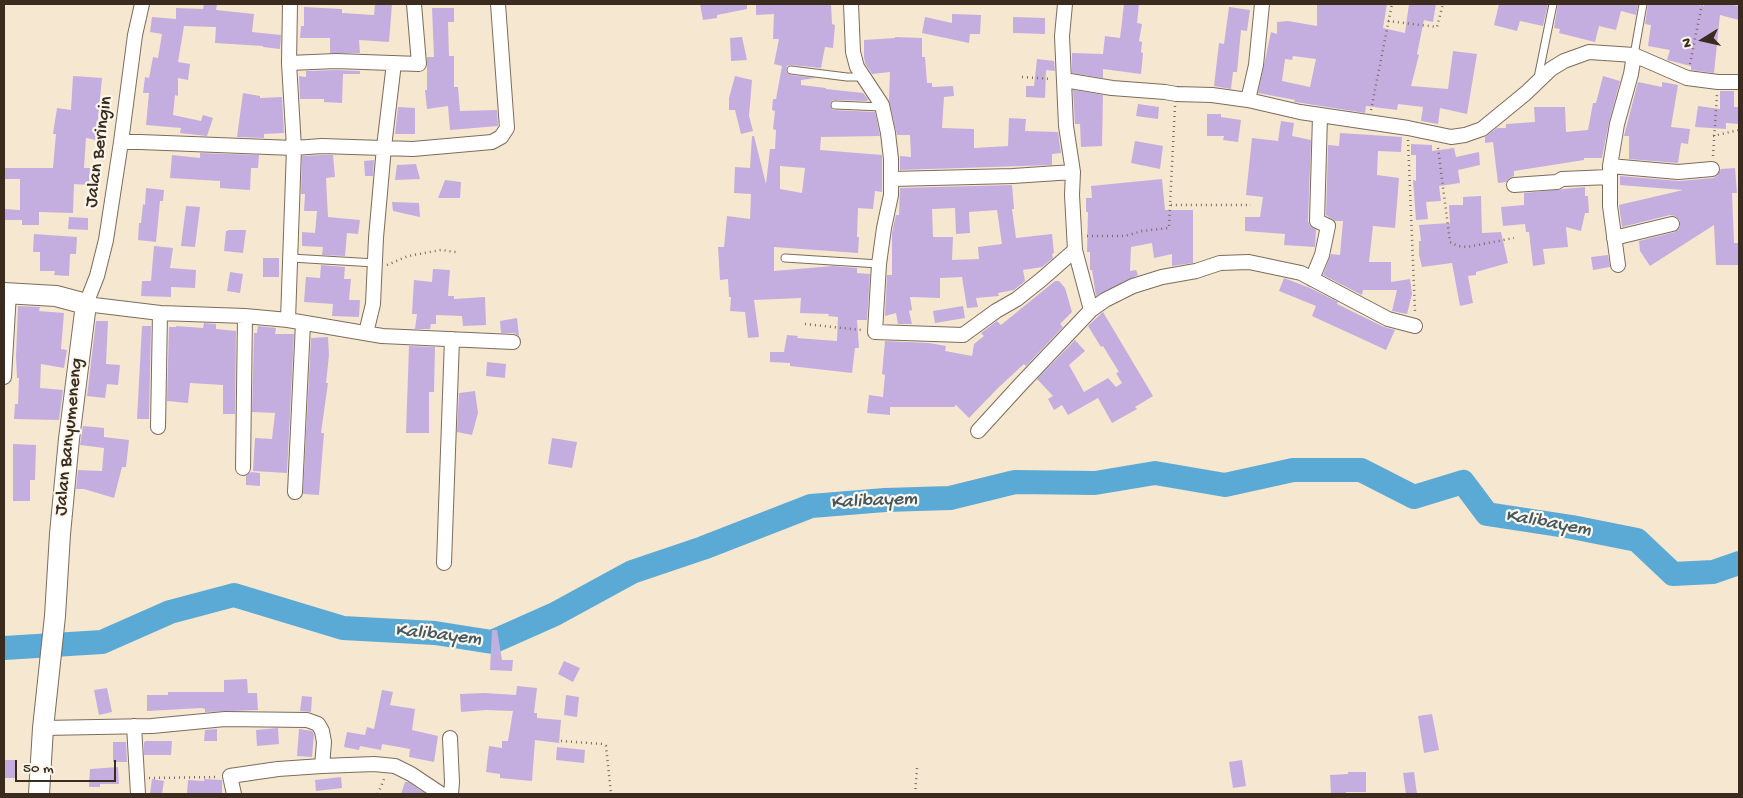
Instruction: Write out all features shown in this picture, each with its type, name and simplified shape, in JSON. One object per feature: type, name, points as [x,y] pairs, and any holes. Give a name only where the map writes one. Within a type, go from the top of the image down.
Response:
[{"type":"street","name":"Jalan Beringin","points":[[86,304],[97,276],[106,240],[135,35],[142,4]]},
{"type":"street","points":[[288,320],[294,148],[289,63],[290,4]]},
{"type":"street","points":[[289,63],[336,61],[419,64],[414,4]]},
{"type":"street","points":[[121,142],[294,148],[322,146],[413,149],[492,142],[501,137],[507,128],[498,4]]},
{"type":"street","points":[[851,4],[853,52],[857,67],[883,107],[888,133],[892,179],[879,264],[875,332],[963,335],[996,311],[1017,299],[1042,279],[1074,243]]},
{"type":"street","points":[[1065,4],[1062,36],[1066,126],[1073,172],[1074,243],[1091,310]]},
{"type":"street","points":[[1248,100],[1256,65],[1262,4]]},
{"type":"street","points":[[1064,80],[1112,88],[1176,94],[1212,95],[1248,100],[1320,116],[1408,128],[1451,137],[1474,133],[1500,116],[1551,69],[1564,61],[1589,52],[1634,55],[1687,78],[1718,82],[1739,82]]},
{"type":"street","points":[[1618,265],[1610,206],[1609,172],[1616,124],[1631,74],[1634,55]]},
{"type":"street","points":[[366,333],[373,304],[376,238],[394,63]]},
{"type":"street","points":[[1312,279],[1322,255],[1328,226],[1317,221],[1320,116]]},
{"type":"street","points":[[1514,184],[1557,182],[1562,179],[1609,172],[1678,172],[1712,169]]},
{"type":"street","points":[[892,179],[1014,176],[1073,172]]},
{"type":"street","points":[[1614,238],[1672,224]]},
{"type":"street","points":[[978,431],[1091,310],[1105,300],[1133,286],[1162,277],[1196,271],[1220,263],[1249,262],[1301,273],[1388,319],[1415,326]]},
{"type":"street","points":[[4,376],[6,293],[56,296],[86,304],[160,313],[245,316],[288,320],[382,336],[513,342]]},
{"type":"street","name":"Jalan Banyumeneng","points":[[39,794],[43,728],[55,616],[69,439],[86,304]]},
{"type":"street","points":[[158,427],[160,313]]},
{"type":"street","points":[[242,468],[245,316]]},
{"type":"street","points":[[295,492],[303,323]]},
{"type":"street","points":[[444,563],[452,339]]},
{"type":"street","points":[[43,728],[134,726],[225,719],[307,720],[318,724],[322,731],[324,742],[322,766]]},
{"type":"street","points":[[134,726],[138,794]]},
{"type":"street","points":[[450,738],[451,794]]},
{"type":"street","points":[[234,794],[230,776],[322,766],[374,764],[395,766],[441,794]]},
{"type":"lane","points":[[1537,81],[1552,4]]},
{"type":"lane","points":[[1634,55],[1643,4]]},
{"type":"lane","points":[[791,70],[847,77],[863,77]]},
{"type":"lane","points":[[835,105],[883,107]]},
{"type":"lane","points":[[291,258],[375,264]]},
{"type":"lane","points":[[785,258],[879,264]]},
{"type":"path","points":[[1369,122],[1392,4]]},
{"type":"path","points":[[1388,21],[1437,27],[1442,4]]},
{"type":"path","points":[[1687,78],[1702,4]]},
{"type":"path","points":[[1022,77],[1064,80]]},
{"type":"path","points":[[1712,169],[1718,82]]},
{"type":"path","points":[[1074,243],[1169,228],[1176,94]]},
{"type":"path","points":[[1408,128],[1415,326]]},
{"type":"path","points":[[1713,136],[1739,130]]},
{"type":"path","points":[[1436,133],[1450,242],[1458,246],[1467,246],[1514,238]]},
{"type":"path","points":[[1170,205],[1252,205]]},
{"type":"path","points":[[375,282],[386,265],[408,256],[441,250],[456,252]]},
{"type":"path","points":[[805,324],[875,332]]},
{"type":"path","points":[[561,740],[603,744],[606,746],[611,794]]},
{"type":"path","points":[[915,794],[918,768]]},
{"type":"path","points":[[137,778],[230,776]]},
{"type":"building","points":[[204,4],[217,4],[216,10],[254,14],[252,32],[281,35],[280,49],[215,43],[216,27],[184,26],[178,62],[190,64],[188,80],[178,78],[178,96],[175,95],[173,115],[201,121],[203,115],[213,118],[207,136],[180,133],[181,128],[146,125],[149,93],[143,93],[145,77],[149,78],[153,57],[158,58],[162,34],[150,32],[152,17],[176,19],[176,8],[203,9]]},
{"type":"building","points":[[375,4],[392,4],[389,42],[359,40],[360,53],[330,53],[330,38],[300,38],[301,26],[304,26],[304,7],[342,9],[342,13],[374,15]]},
{"type":"building","points":[[700,4],[747,4],[747,9],[703,20]]},
{"type":"building","points":[[756,4],[831,4],[832,24],[835,25],[833,48],[825,47],[821,68],[791,65],[787,66],[786,72],[790,75],[816,78],[801,80],[801,85],[863,93],[868,99],[867,101],[833,100],[830,104],[833,110],[875,112],[880,136],[821,137],[820,150],[882,155],[882,192],[875,191],[873,209],[858,208],[858,253],[774,247],[774,271],[833,266],[857,268],[857,273],[870,274],[867,320],[857,320],[859,348],[855,348],[852,373],[790,366],[790,363],[770,362],[770,352],[784,352],[787,335],[798,336],[797,338],[837,341],[838,317],[828,316],[829,314],[800,313],[801,298],[754,300],[759,337],[748,338],[745,312],[730,311],[731,297],[729,297],[728,279],[720,280],[718,247],[724,247],[727,216],[750,219],[751,194],[734,193],[735,167],[750,168],[752,136],[754,136],[766,184],[770,149],[775,149],[776,130],[773,129],[775,111],[772,110],[782,66],[774,64],[779,39],[773,39],[774,14],[756,15]],"holes":[[[780,166],[805,168],[802,193],[780,189]]]},
{"type":"building","points":[[1124,4],[1139,4],[1137,23],[1142,24],[1139,41],[1142,42],[1141,52],[1143,53],[1141,74],[1103,69],[1103,78],[1072,73],[1072,53],[1103,54],[1105,36],[1120,38]]},
{"type":"building","points":[[1317,4],[1387,4],[1383,28],[1405,33],[1409,4],[1436,4],[1433,22],[1424,20],[1417,54],[1419,55],[1411,86],[1448,89],[1453,51],[1477,54],[1467,114],[1440,108],[1438,124],[1421,121],[1423,107],[1398,104],[1397,110],[1366,106],[1365,113],[1294,102],[1295,100],[1258,93],[1271,32],[1277,34],[1277,22],[1288,21],[1317,26]],"holes":[[[1293,56],[1316,59],[1310,87],[1282,81],[1285,59],[1292,60]]]},
{"type":"building","points":[[1499,4],[1548,4],[1543,26],[1520,21],[1517,31],[1494,25]]},
{"type":"building","points":[[1558,4],[1638,4],[1636,15],[1621,11],[1616,30],[1599,26],[1595,42],[1559,33],[1560,29],[1554,28]]},
{"type":"building","points":[[1648,4],[1693,4],[1704,6],[1704,4],[1728,4],[1739,6],[1739,20],[1720,15],[1714,73],[1691,70],[1691,66],[1667,60],[1670,50],[1648,46],[1651,25],[1645,24]]},
{"type":"building","points":[[1229,7],[1250,10],[1247,31],[1241,30],[1237,72],[1233,72],[1231,89],[1214,86],[1219,43],[1224,44]]},
{"type":"building","points":[[432,8],[454,8],[454,22],[448,22],[449,56],[454,56],[454,87],[458,87],[460,111],[497,110],[498,126],[450,130],[448,106],[427,109],[425,90],[427,90],[427,57],[434,57]]},
{"type":"building","points":[[952,14],[981,15],[980,34],[970,34],[969,43],[922,33],[925,17],[952,23]]},
{"type":"building","points":[[1013,17],[1045,18],[1045,34],[1013,33]]},
{"type":"building","points":[[742,37],[747,60],[731,61],[730,38]]},
{"type":"building","points":[[895,37],[922,38],[922,57],[925,57],[927,83],[932,83],[932,87],[953,86],[954,96],[944,97],[942,128],[974,129],[974,148],[1008,146],[1009,118],[1026,119],[1025,131],[1058,132],[1061,153],[1052,154],[1052,165],[900,170],[900,156],[911,157],[910,135],[897,135],[889,100],[890,72],[872,74],[865,63],[864,57],[864,40]]},
{"type":"building","points":[[1037,59],[1054,61],[1055,71],[1046,70],[1045,98],[1026,97],[1026,86],[1034,86]]},
{"type":"building","points":[[306,71],[360,71],[360,74],[343,74],[342,103],[324,102],[324,99],[300,99],[299,76],[306,77]]},
{"type":"building","points":[[73,76],[102,78],[96,140],[86,138],[84,168],[90,168],[89,185],[74,184],[73,213],[39,212],[39,225],[22,225],[22,220],[4,220],[4,209],[20,210],[20,179],[4,179],[4,168],[53,168],[56,134],[53,134],[57,108],[71,110]]},
{"type":"building","points":[[735,76],[752,80],[749,116],[753,131],[741,134],[735,110],[729,110],[729,98]]},
{"type":"building","points":[[1603,76],[1620,81],[1602,158],[1584,158],[1584,160],[1514,171],[1514,176],[1506,182],[1498,183],[1493,142],[1485,143],[1485,137],[1497,128],[1506,128],[1506,124],[1535,122],[1534,107],[1565,107],[1566,132],[1588,130],[1593,103],[1596,103]]},
{"type":"building","points":[[1638,82],[1662,87],[1662,82],[1678,85],[1671,127],[1690,129],[1688,144],[1681,143],[1678,163],[1629,159],[1629,136],[1624,136]]},
{"type":"building","points":[[1073,90],[1103,95],[1102,146],[1081,147],[1080,124],[1075,124]]},
{"type":"building","points":[[1720,91],[1734,91],[1734,107],[1739,107],[1739,124],[1726,123],[1726,129],[1695,127],[1698,106],[1720,109]]},
{"type":"building","points":[[243,93],[260,96],[260,98],[282,97],[284,133],[264,134],[264,138],[237,137]]},
{"type":"building","points":[[1138,104],[1159,107],[1158,119],[1136,116]]},
{"type":"building","points":[[398,107],[415,108],[415,134],[395,134]]},
{"type":"building","points":[[1207,114],[1221,114],[1221,117],[1241,120],[1238,142],[1223,140],[1224,136],[1207,136]]},
{"type":"building","points":[[1281,121],[1294,123],[1292,136],[1311,140],[1308,221],[1310,226],[1316,230],[1315,247],[1284,245],[1285,234],[1245,231],[1245,217],[1260,217],[1263,197],[1246,195],[1252,138],[1278,141]]},
{"type":"building","points":[[1340,133],[1402,137],[1401,152],[1378,151],[1377,175],[1399,178],[1395,228],[1373,226],[1369,262],[1391,262],[1391,282],[1410,279],[1412,294],[1407,314],[1392,311],[1397,290],[1363,290],[1362,295],[1323,275],[1331,254],[1340,255],[1343,221],[1335,221],[1326,215],[1328,145],[1339,146]]},
{"type":"building","points":[[1135,141],[1163,146],[1160,169],[1131,163]]},
{"type":"building","points":[[1411,144],[1432,145],[1432,151],[1454,148],[1456,157],[1479,152],[1480,165],[1458,170],[1460,183],[1439,186],[1441,201],[1426,202],[1428,219],[1416,220],[1413,180],[1416,181],[1416,155],[1411,155]]},
{"type":"building","points":[[200,153],[259,155],[258,168],[251,168],[250,190],[220,188],[220,181],[170,178],[172,155],[200,158]]},
{"type":"building","points":[[333,155],[335,177],[326,178],[328,217],[360,220],[358,234],[347,233],[345,256],[322,255],[323,247],[302,246],[302,232],[315,233],[317,211],[304,211],[305,194],[301,194],[302,156]]},
{"type":"building","points":[[374,160],[373,176],[365,176],[364,161]]},
{"type":"building","points":[[416,164],[420,179],[395,180],[397,165]]},
{"type":"building","points":[[1735,168],[1737,193],[1732,193],[1734,243],[1739,243],[1739,265],[1716,265],[1714,225],[1650,266],[1640,251],[1639,241],[1675,232],[1680,227],[1680,221],[1675,216],[1670,215],[1622,227],[1619,205],[1683,190],[1620,185],[1620,176],[1679,181],[1713,178],[1717,176],[1721,169]]},
{"type":"building","points":[[1162,179],[1165,210],[1193,210],[1193,263],[1172,266],[1172,254],[1154,258],[1152,243],[1131,247],[1130,271],[1136,270],[1138,275],[1096,296],[1092,270],[1090,270],[1090,252],[1087,252],[1088,212],[1086,212],[1086,198],[1092,198],[1091,186]]},
{"type":"building","points":[[445,180],[461,182],[460,198],[438,198]]},
{"type":"building","points":[[1012,185],[1014,209],[1012,209],[1016,238],[1052,234],[1053,258],[1042,267],[1023,270],[1025,281],[1014,290],[998,293],[999,296],[976,298],[978,307],[967,308],[962,277],[940,278],[940,298],[910,297],[912,310],[909,311],[912,324],[898,324],[896,313],[885,316],[887,275],[892,275],[892,233],[896,215],[899,215],[900,188]],"holes":[[[955,208],[956,234],[970,233],[969,212],[997,210],[1002,244],[978,247],[979,259],[952,260],[953,237],[933,237],[932,209]]]},
{"type":"building","points":[[1585,187],[1585,196],[1588,196],[1589,213],[1585,213],[1581,231],[1566,227],[1568,247],[1543,249],[1545,264],[1533,266],[1529,232],[1526,232],[1525,224],[1503,226],[1501,207],[1524,205],[1524,193]]},
{"type":"building","points":[[146,188],[164,190],[163,201],[160,201],[156,242],[138,240],[139,223],[141,223],[143,204],[145,205]]},
{"type":"building","points":[[1481,196],[1482,233],[1501,232],[1508,263],[1476,272],[1476,275],[1468,276],[1473,303],[1460,306],[1452,263],[1422,267],[1419,255],[1419,241],[1421,241],[1419,225],[1450,223],[1449,205],[1463,205],[1463,197]]},
{"type":"building","points":[[392,202],[419,203],[420,217],[393,211]]},
{"type":"building","points":[[186,206],[200,207],[195,247],[181,246]]},
{"type":"building","points":[[69,217],[88,218],[88,230],[68,229]]},
{"type":"building","points":[[246,230],[243,253],[224,251],[226,231]]},
{"type":"building","points":[[34,234],[77,237],[76,254],[70,254],[69,276],[54,275],[55,271],[40,271],[40,252],[33,252]]},
{"type":"building","points":[[154,246],[173,248],[170,268],[196,270],[195,288],[171,287],[171,297],[141,296],[142,281],[151,281]]},
{"type":"building","points":[[1608,255],[1610,267],[1593,270],[1591,257]]},
{"type":"building","points":[[263,258],[279,258],[279,277],[263,277]]},
{"type":"building","points":[[321,265],[345,267],[344,279],[351,279],[349,300],[360,300],[359,317],[332,316],[333,304],[304,302],[306,277],[320,278]]},
{"type":"building","points":[[433,269],[450,270],[448,296],[454,296],[454,299],[485,297],[486,325],[463,326],[462,316],[436,315],[436,324],[431,324],[430,329],[415,329],[417,314],[412,314],[414,280],[432,282]]},
{"type":"building","points":[[230,272],[243,274],[240,293],[227,291]]},
{"type":"building","points":[[1284,278],[1310,288],[1338,302],[1337,304],[1384,327],[1395,330],[1386,350],[1312,316],[1316,306],[1279,291]]},
{"type":"building","points":[[1055,281],[1059,281],[1065,288],[1072,312],[1060,324],[1063,327],[1026,366],[1024,364],[969,418],[956,405],[954,407],[890,407],[890,415],[867,413],[869,395],[883,397],[885,375],[882,374],[885,341],[929,343],[946,346],[945,351],[972,356],[974,344],[984,336],[981,333],[997,321],[1001,325]]},
{"type":"building","points":[[18,306],[40,307],[39,311],[64,313],[61,349],[67,350],[64,368],[41,364],[40,388],[63,390],[59,420],[14,419],[15,404],[18,404],[19,378],[17,378],[16,357]]},
{"type":"building","points":[[963,306],[965,318],[935,323],[933,311]]},
{"type":"building","points":[[1103,312],[1153,396],[1135,407],[1137,409],[1112,423],[1098,398],[1068,415],[1062,405],[1054,410],[1048,399],[1053,396],[1037,379],[1075,340],[1085,351],[1069,365],[1084,392],[1108,378],[1116,387],[1122,383],[1116,373],[1119,372],[1088,326]]},
{"type":"building","points":[[517,318],[519,336],[514,333],[501,333],[500,321]]},
{"type":"building","points":[[96,321],[108,321],[106,364],[120,365],[118,385],[107,384],[105,398],[87,396]]},
{"type":"building","points":[[204,323],[216,324],[216,329],[236,331],[235,414],[223,414],[223,385],[190,383],[188,403],[167,401],[169,327],[203,328]]},
{"type":"building","points":[[142,326],[151,326],[149,419],[137,419]]},
{"type":"building","points":[[258,326],[276,328],[275,334],[294,334],[287,473],[253,471],[255,438],[272,439],[275,413],[252,412],[254,333],[257,333]]},
{"type":"building","points":[[328,337],[329,355],[326,383],[328,383],[321,433],[324,433],[319,495],[303,494],[311,338]]},
{"type":"building","points":[[409,346],[435,347],[434,392],[429,392],[429,433],[406,433]]},
{"type":"building","points":[[487,362],[506,364],[505,378],[486,376]]},
{"type":"building","points":[[475,391],[478,413],[472,435],[457,432],[459,393]]},
{"type":"building","points":[[83,426],[104,428],[104,437],[129,440],[126,467],[122,467],[114,498],[84,489],[76,489],[78,470],[102,471],[104,448],[80,445]]},
{"type":"building","points":[[552,438],[577,442],[572,468],[548,464]]},
{"type":"building","points":[[13,444],[36,445],[35,480],[30,480],[30,501],[13,501]]},
{"type":"building","points":[[251,472],[260,473],[260,486],[246,485],[246,476]]},
{"type":"building","points":[[492,630],[497,630],[502,660],[513,660],[512,671],[490,670]]},
{"type":"building","points":[[564,661],[580,668],[573,682],[558,674]]},
{"type":"building","points":[[247,679],[248,693],[257,693],[258,710],[205,712],[205,709],[202,708],[147,711],[147,695],[168,695],[168,692],[224,692],[224,680]]},
{"type":"building","points":[[517,686],[537,688],[534,713],[537,713],[537,718],[561,720],[559,743],[535,740],[532,781],[500,778],[500,774],[486,772],[489,746],[502,748],[502,741],[508,741],[513,711],[486,710],[461,712],[460,694],[516,695]]},
{"type":"building","points":[[107,688],[112,712],[99,715],[94,690]]},
{"type":"building","points":[[382,690],[393,692],[390,705],[415,709],[412,730],[438,736],[434,762],[409,757],[410,749],[382,744],[381,750],[360,746],[359,750],[344,747],[347,732],[365,735],[367,727],[374,729]]},
{"type":"building","points":[[566,695],[579,697],[577,717],[564,715]]},
{"type":"building","points":[[302,696],[312,697],[311,712],[300,711]]},
{"type":"building","points":[[1432,714],[1439,750],[1424,753],[1418,716]]},
{"type":"building","points":[[278,728],[279,744],[257,746],[256,730]]},
{"type":"building","points":[[217,729],[217,741],[204,741],[205,730]]},
{"type":"building","points":[[299,729],[312,731],[314,734],[312,757],[297,756]]},
{"type":"building","points":[[172,741],[171,755],[144,755],[144,742]]},
{"type":"building","points":[[113,742],[126,742],[127,762],[113,762]]},
{"type":"building","points":[[557,747],[585,750],[584,763],[556,760]]},
{"type":"building","points":[[4,760],[16,760],[17,778],[4,778]]},
{"type":"building","points":[[1242,760],[1246,786],[1233,788],[1229,762]]},
{"type":"building","points":[[118,767],[119,784],[100,784],[100,787],[89,787],[90,769]]},
{"type":"building","points":[[1348,772],[1366,772],[1366,792],[1331,794],[1330,775],[1348,774]]},
{"type":"building","points":[[1414,772],[1417,794],[1406,794],[1403,773]]},
{"type":"building","points":[[341,777],[342,788],[316,791],[315,780]]},
{"type":"building","points":[[152,779],[164,781],[162,794],[150,794]]},
{"type":"building","points":[[204,779],[222,780],[222,794],[187,794],[188,780],[204,781]]},
{"type":"building","points":[[405,782],[408,782],[426,794],[401,794]]},
{"type":"waterway","name":"Kalibayem","points":[[4,648],[102,642],[170,612],[234,595],[343,628],[435,633],[492,642],[555,614],[632,572],[703,548],[811,506],[885,500],[950,498],[1015,482],[1095,483],[1155,473],[1225,485],[1293,470],[1361,470],[1414,497],[1463,482],[1487,514],[1572,527],[1637,540],[1673,574],[1713,572],[1739,563]]}]
